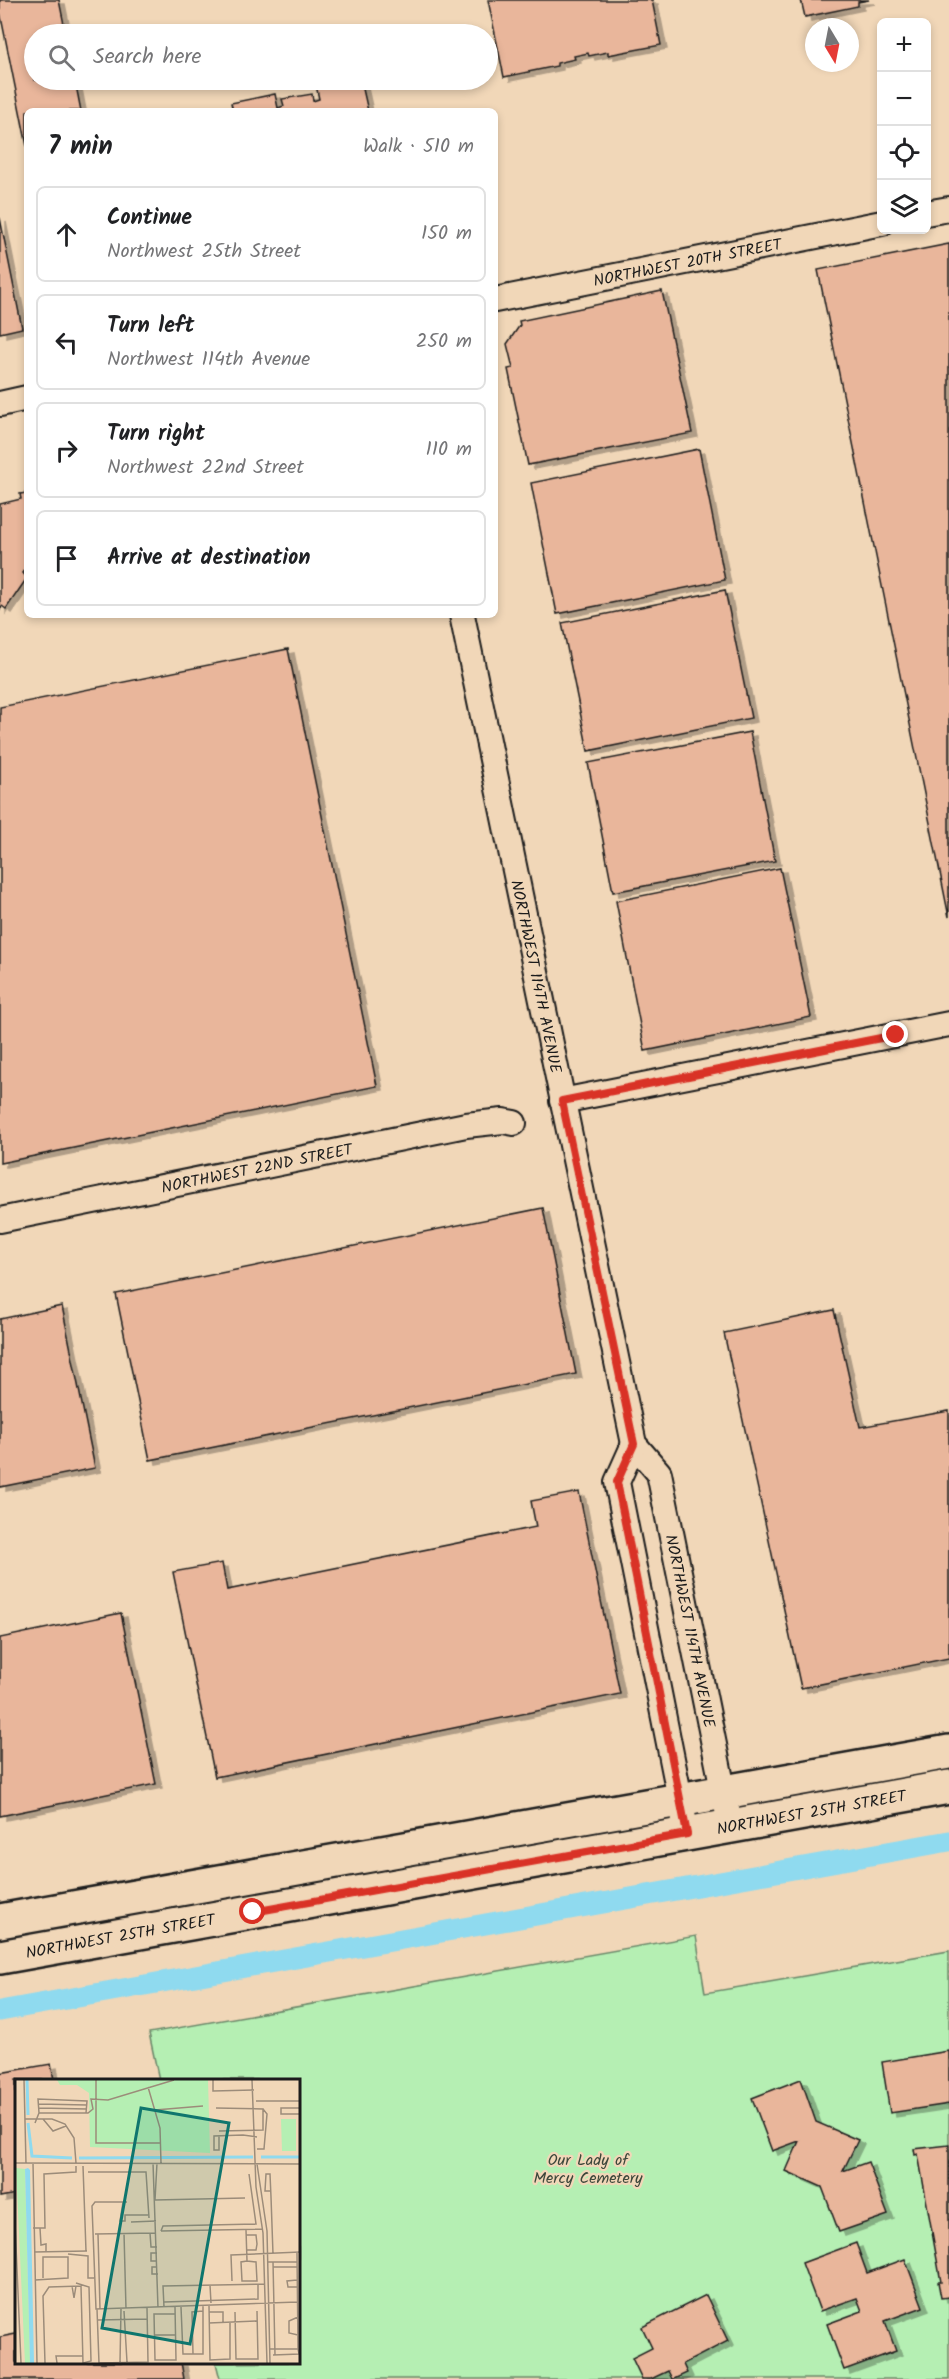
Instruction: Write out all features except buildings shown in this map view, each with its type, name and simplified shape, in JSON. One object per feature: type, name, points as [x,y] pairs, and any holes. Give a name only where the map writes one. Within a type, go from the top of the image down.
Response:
[{"type":"main road","name":"NORTHWEST 25TH STREET","points":[[0,1921],[949,1752]]},
{"type":"main road","name":"NORTHWEST 25TH STREET","points":[[0,1957],[949,1787]]},
{"type":"street","points":[[931,212],[949,209]]},
{"type":"street","name":"NORTHWEST 20TH STREET","points":[[498,299],[877,223]]},
{"type":"street","points":[[0,404],[24,399]]},
{"type":"street","name":"NORTHWEST 114TH AVENUE","points":[[463,618],[634,1444],[659,1473],[731,1826]]},
{"type":"street","points":[[562,1101],[949,1024]]},
{"type":"street","name":"NORTHWEST 22ND STREET","points":[[0,1220],[466,1125],[503,1121],[514,1123]]},
{"type":"street","points":[[634,1444],[617,1482],[687,1834]]},
{"type":"green space","name":"Our Lady of Mercy Cemetery","points":[[696,1936],[705,1993],[949,1951],[949,2379],[220,2379],[216,2364],[300,2364],[300,2079],[159,2079],[149,2033]]},
{"type":"waterway","points":[[0,2011],[949,1841]]},
{"type":"route","points":[[253,1912],[687,1834],[617,1482],[634,1444],[562,1101],[896,1035]]}]
